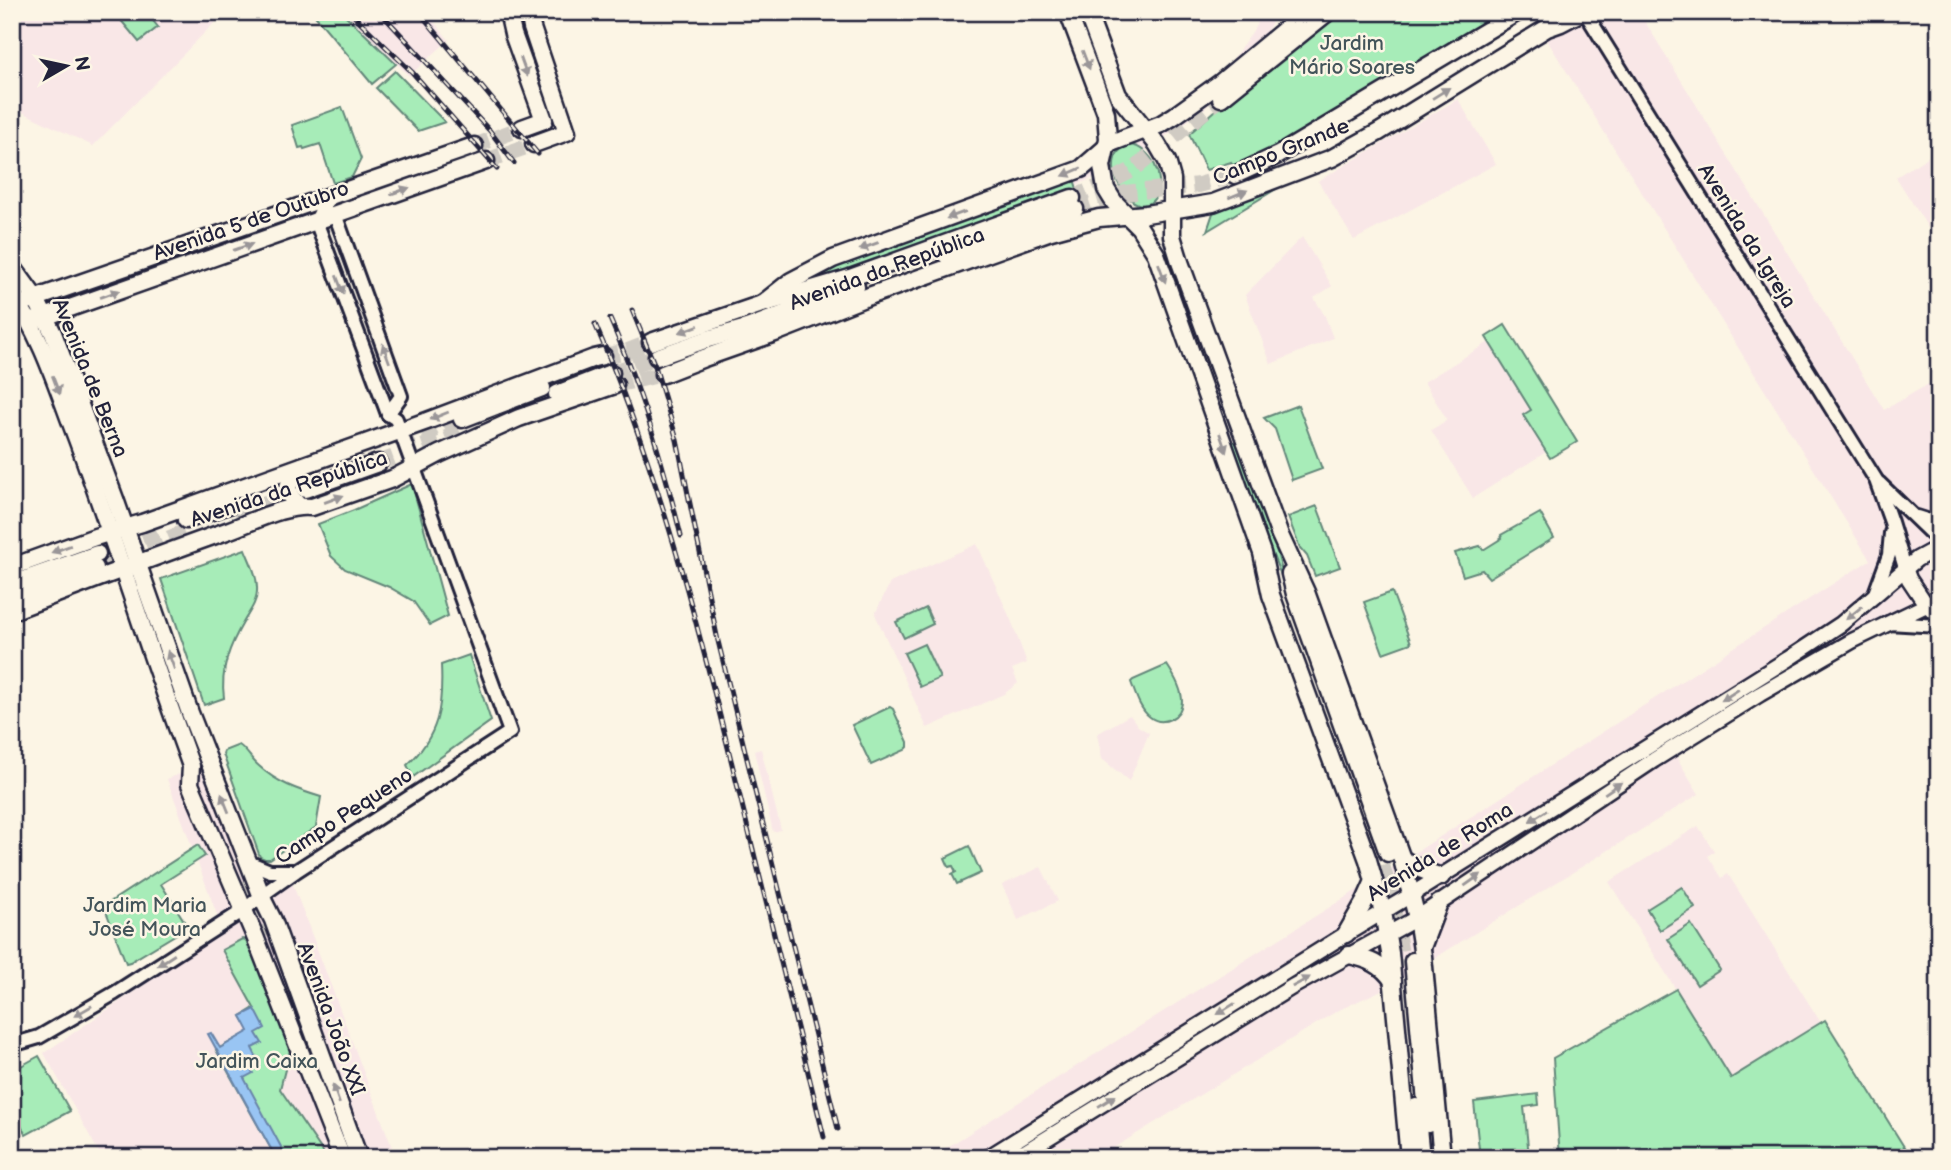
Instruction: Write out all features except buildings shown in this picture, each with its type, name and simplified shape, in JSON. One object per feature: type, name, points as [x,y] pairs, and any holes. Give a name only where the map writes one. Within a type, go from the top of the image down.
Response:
[{"type":"main road","points":[[509,12],[513,34],[544,120],[522,128]]},
{"type":"main road","points":[[529,12],[567,132],[534,144]]},
{"type":"main road","points":[[1068,12],[1106,113],[1107,146],[1102,166],[1107,192],[1153,247],[1262,554],[1271,594],[1374,881],[1387,933],[1409,1158]]},
{"type":"main road","points":[[1087,12],[1116,92],[1162,151],[1169,167],[1172,179],[1172,236],[1177,254],[1279,533],[1295,594],[1392,862]]},
{"type":"main road","points":[[1107,146],[1125,136],[1170,119],[1306,12]]},
{"type":"main road","points":[[1221,98],[1328,12]]},
{"type":"main road","name":"Campo Grande","points":[[1235,174],[1278,155],[1518,12]]},
{"type":"main road","points":[[1547,28],[1562,12]]},
{"type":"main road","name":"Campo Grande","points":[[1172,209],[1219,201],[1332,158],[1547,28],[1583,12]]},
{"type":"main road","name":"Avenida 5 de Outubro","points":[[16,299],[36,299],[474,146]]},
{"type":"main road","name":"Avenida da República","points":[[762,304],[792,281],[833,259],[1076,172],[1107,146]]},
{"type":"main road","name":"Avenida 5 de Outubro","points":[[38,320],[486,161]]},
{"type":"main road","name":"Avenida da República","points":[[1074,204],[747,328],[654,350],[762,304],[850,278],[1074,204]]},
{"type":"main road","points":[[1128,215],[1172,209]]},
{"type":"main road","name":"Avenida da República","points":[[663,374],[1051,231],[1092,219],[1128,215]]},
{"type":"main road","points":[[171,251],[178,269]]},
{"type":"main road","name":"Avenida de Berna","points":[[12,266],[36,299],[38,320],[130,566]]},
{"type":"main road","name":"Avenida de Berna","points":[[16,299],[38,320]]},
{"type":"main road","points":[[704,358],[747,328]]},
{"type":"main road","name":"Avenida da República","points":[[12,567],[117,530],[303,477],[400,430],[594,358],[611,374],[392,479],[312,507],[299,506],[12,611]]},
{"type":"main road","points":[[464,424],[611,374]]},
{"type":"main road","points":[[522,425],[611,374]]},
{"type":"main road","points":[[1202,383],[1212,380],[1223,409],[1234,412]]},
{"type":"main road","points":[[299,506],[291,497],[288,486],[294,473],[303,477],[376,458]]},
{"type":"main road","points":[[188,525],[233,509]]},
{"type":"main road","name":"Avenida de Roma","points":[[987,1158],[1417,918],[1830,631],[1874,597],[1905,568],[1939,547]]},
{"type":"main road","points":[[1262,554],[1285,599],[1392,862],[1411,895],[1422,947],[1441,1158]]},
{"type":"main road","points":[[12,584],[99,560],[12,598]]},
{"type":"main road","points":[[130,566],[185,750],[243,881]]},
{"type":"main road","name":"Campo Pequeno","points":[[130,566],[263,899]]},
{"type":"main road","points":[[1905,568],[1909,579],[1933,602]]},
{"type":"main road","name":"Avenida de Roma","points":[[1015,1158],[1044,1128],[1346,934],[1665,745],[1852,641],[1933,602]]},
{"type":"main road","points":[[178,730],[194,724]]},
{"type":"main road","points":[[185,750],[202,744]]},
{"type":"main road","points":[[191,766],[190,784],[244,910]]},
{"type":"main road","points":[[1392,862],[1441,877]]},
{"type":"main road","points":[[1346,934],[1374,881]]},
{"type":"main road","points":[[263,899],[265,923],[306,1036]]},
{"type":"main road","name":"Avenida João XXI","points":[[263,899],[274,920],[359,1158]]},
{"type":"main road","points":[[1422,947],[1439,903]]},
{"type":"main road","name":"Avenida João XXI","points":[[244,910],[342,1158]]},
{"type":"main road","points":[[1349,955],[1375,962],[1386,971],[1393,982]]},
{"type":"main road","points":[[1420,1158],[1408,963],[1432,1158]]},
{"type":"main road","points":[[328,1121],[338,1126],[346,1124]]},
{"type":"street","name":"Avenida da Igreja","points":[[1583,12],[1876,480],[1905,568]]},
{"type":"street","points":[[333,196],[323,206],[316,221],[388,414],[396,419],[415,467]]},
{"type":"street","points":[[335,214],[401,396],[388,414]]},
{"type":"street","name":"Campo Pequeno","points":[[263,899],[296,871],[510,732],[415,467]]},
{"type":"street","name":"Avenida da Igreja","points":[[1876,480],[1939,541]]},
{"type":"street","points":[[1908,512],[1939,524]]},
{"type":"street","points":[[1874,597],[1889,555],[1891,522]]},
{"type":"street","points":[[1933,602],[1939,618]]},
{"type":"street","points":[[1888,623],[1939,626]]},
{"type":"street","points":[[248,862],[270,871],[296,871]]},
{"type":"street","points":[[12,1045],[39,1037],[115,993],[263,899]]},
{"type":"shaded area","points":[[12,12],[225,12],[93,146],[18,110],[12,104]]},
{"type":"shaded area","points":[[344,12],[426,12],[449,40],[409,76]]},
{"type":"shaded area","points":[[1264,12],[1278,12],[1259,44],[1222,91],[1204,109],[1122,165],[1068,189],[1064,178],[1102,162],[1141,139],[1226,68]]},
{"type":"shaded area","points":[[1601,12],[1639,12],[1884,410],[1939,378],[1939,626],[1874,628],[1674,753],[1699,794],[1388,987],[1337,1011],[1097,1158],[930,1158],[1365,885],[1870,560],[1547,40]]},
{"type":"shaded area","points":[[1458,99],[1496,164],[1354,240],[1318,181]]},
{"type":"shaded area","points":[[1939,150],[1939,245],[1896,177]]},
{"type":"shaded area","points":[[1302,237],[1332,286],[1314,298],[1325,316],[1333,338],[1271,364],[1245,295]]},
{"type":"shaded area","points":[[1489,342],[1531,410],[1523,416],[1546,452],[1473,498],[1431,430],[1447,420],[1424,382]]},
{"type":"shaded area","points":[[977,544],[1027,663],[1012,669],[1018,683],[1004,694],[927,728],[875,614],[890,583]]},
{"type":"shaded area","points":[[1130,715],[1138,726],[1149,733],[1129,781],[1102,759],[1097,734]]},
{"type":"shaded area","points":[[761,749],[781,830],[773,832],[754,751]]},
{"type":"shaded area","points":[[214,760],[259,876],[284,861],[396,1158],[102,1158],[44,1053],[223,931],[167,779]]},
{"type":"shaded area","points":[[1698,826],[1714,851],[1708,856],[1722,878],[1728,874],[1821,1023],[1731,1078],[1609,882]]},
{"type":"shaded area","points":[[1041,867],[1058,901],[1018,920],[1002,885]]},
{"type":"green space","points":[[114,12],[146,12],[158,27],[139,42]]},
{"type":"green space","points":[[312,12],[342,12],[396,64],[372,84]]},
{"type":"green space","name":"Jardim Mário Soares","points":[[1337,12],[1500,12],[1299,137],[1233,169],[1231,162],[1206,170],[1189,134]]},
{"type":"green space","points":[[395,71],[445,122],[418,131],[376,88]]},
{"type":"green space","points":[[342,107],[361,159],[352,177],[333,183],[320,144],[299,148],[292,125]]},
{"type":"green space","points":[[1130,145],[1144,151],[1158,172],[1159,189],[1148,204],[1138,204],[1129,198],[1115,175],[1114,162],[1119,152]]},
{"type":"green space","points":[[1074,179],[1077,189],[1048,201],[826,279],[822,269]]},
{"type":"green space","points":[[1286,183],[1207,231],[1214,210]]},
{"type":"green space","points":[[1505,325],[1577,442],[1550,458],[1523,415],[1531,410],[1486,337]]},
{"type":"green space","points":[[1298,405],[1322,469],[1292,480],[1275,429],[1264,418]]},
{"type":"green space","points":[[1236,441],[1276,549],[1288,593],[1231,443]]},
{"type":"green space","points":[[412,484],[448,616],[430,625],[413,601],[389,587],[345,569],[331,556],[318,524]]},
{"type":"green space","points":[[1317,506],[1340,567],[1315,576],[1288,517]]},
{"type":"green space","points":[[1540,513],[1554,538],[1489,578],[1482,570],[1463,576],[1455,553],[1480,546],[1483,550],[1502,538],[1501,535]]},
{"type":"green space","points":[[245,549],[256,580],[256,599],[227,658],[223,677],[224,698],[204,705],[161,579]]},
{"type":"green space","points":[[1392,592],[1411,643],[1383,653],[1364,602]]},
{"type":"green space","points":[[926,608],[933,624],[904,638],[896,622]]},
{"type":"green space","points":[[924,644],[940,678],[920,687],[904,653]]},
{"type":"green space","points":[[469,655],[491,721],[413,777],[407,765],[426,743],[437,720],[441,694],[441,665]]},
{"type":"green space","points":[[1167,665],[1179,687],[1182,701],[1175,716],[1160,721],[1143,710],[1131,682]]},
{"type":"green space","points":[[890,707],[908,747],[871,765],[852,725]]},
{"type":"green space","points":[[239,745],[256,764],[273,777],[296,789],[321,797],[316,827],[270,859],[260,857],[223,754],[224,751]]},
{"type":"green space","name":"Jardim Maria José Moura","points":[[198,845],[205,856],[161,884],[188,927],[126,963],[104,906]]},
{"type":"green space","points":[[969,846],[981,873],[957,884],[952,874],[956,872],[953,866],[949,867],[945,858]]},
{"type":"green space","points":[[1682,887],[1695,908],[1660,930],[1647,909]]},
{"type":"green space","points":[[1691,924],[1720,970],[1697,985],[1668,939]]},
{"type":"green space","name":"Jardim Caixa","points":[[242,939],[252,945],[290,1050],[280,1089],[327,1158],[276,1158],[216,1050],[250,1031],[241,1016],[254,1008],[222,950]]},
{"type":"green space","points":[[1676,989],[1731,1078],[1825,1020],[1911,1158],[1560,1158],[1553,1058]]},
{"type":"green space","points":[[39,1056],[70,1111],[26,1135],[12,1110],[12,1071]]},
{"type":"green space","points":[[1538,1094],[1539,1105],[1524,1107],[1529,1156],[1544,1158],[1480,1158],[1474,1102]]},
{"type":"water","points":[[255,1009],[265,1028],[256,1033],[262,1043],[252,1048],[257,1058],[248,1063],[253,1073],[244,1078],[287,1158],[276,1158],[208,1034],[211,1033],[220,1048],[249,1031],[241,1016]]},
{"type":"tunnel","points":[[1072,198],[1134,169],[1221,98]]},
{"type":"tunnel","points":[[474,146],[522,128]]},
{"type":"tunnel","points":[[486,161],[534,144]]},
{"type":"tunnel","points":[[1075,209],[1125,193],[1199,185],[1235,175]]},
{"type":"tunnel","points":[[603,356],[628,351],[651,342]]},
{"type":"tunnel","points":[[611,373],[657,357]]},
{"type":"tunnel","points":[[615,385],[663,374]]},
{"type":"tunnel","points":[[399,444],[462,419]]},
{"type":"tunnel","points":[[378,463],[466,429]]},
{"type":"tunnel","points":[[235,514],[302,490]]},
{"type":"tunnel","points":[[97,554],[164,529]]},
{"type":"tunnel","points":[[102,565],[190,530]]},
{"type":"tunnel","points":[[1382,865],[1391,897],[1403,966]]},
{"type":"tunnel","points":[[243,881],[263,938]]},
{"type":"tunnel","points":[[305,1036],[327,1090]]},
{"type":"railway","points":[[350,12],[412,72],[497,169]]},
{"type":"railway","points":[[380,12],[490,131],[514,163]]},
{"type":"railway","points":[[419,12],[538,154]]},
{"type":"railway","points":[[632,310],[655,366],[677,440],[718,641],[838,1129]]},
{"type":"railway","points":[[610,319],[650,426],[681,536]]},
{"type":"railway","points":[[595,324],[638,432],[689,599],[824,1137]]}]
